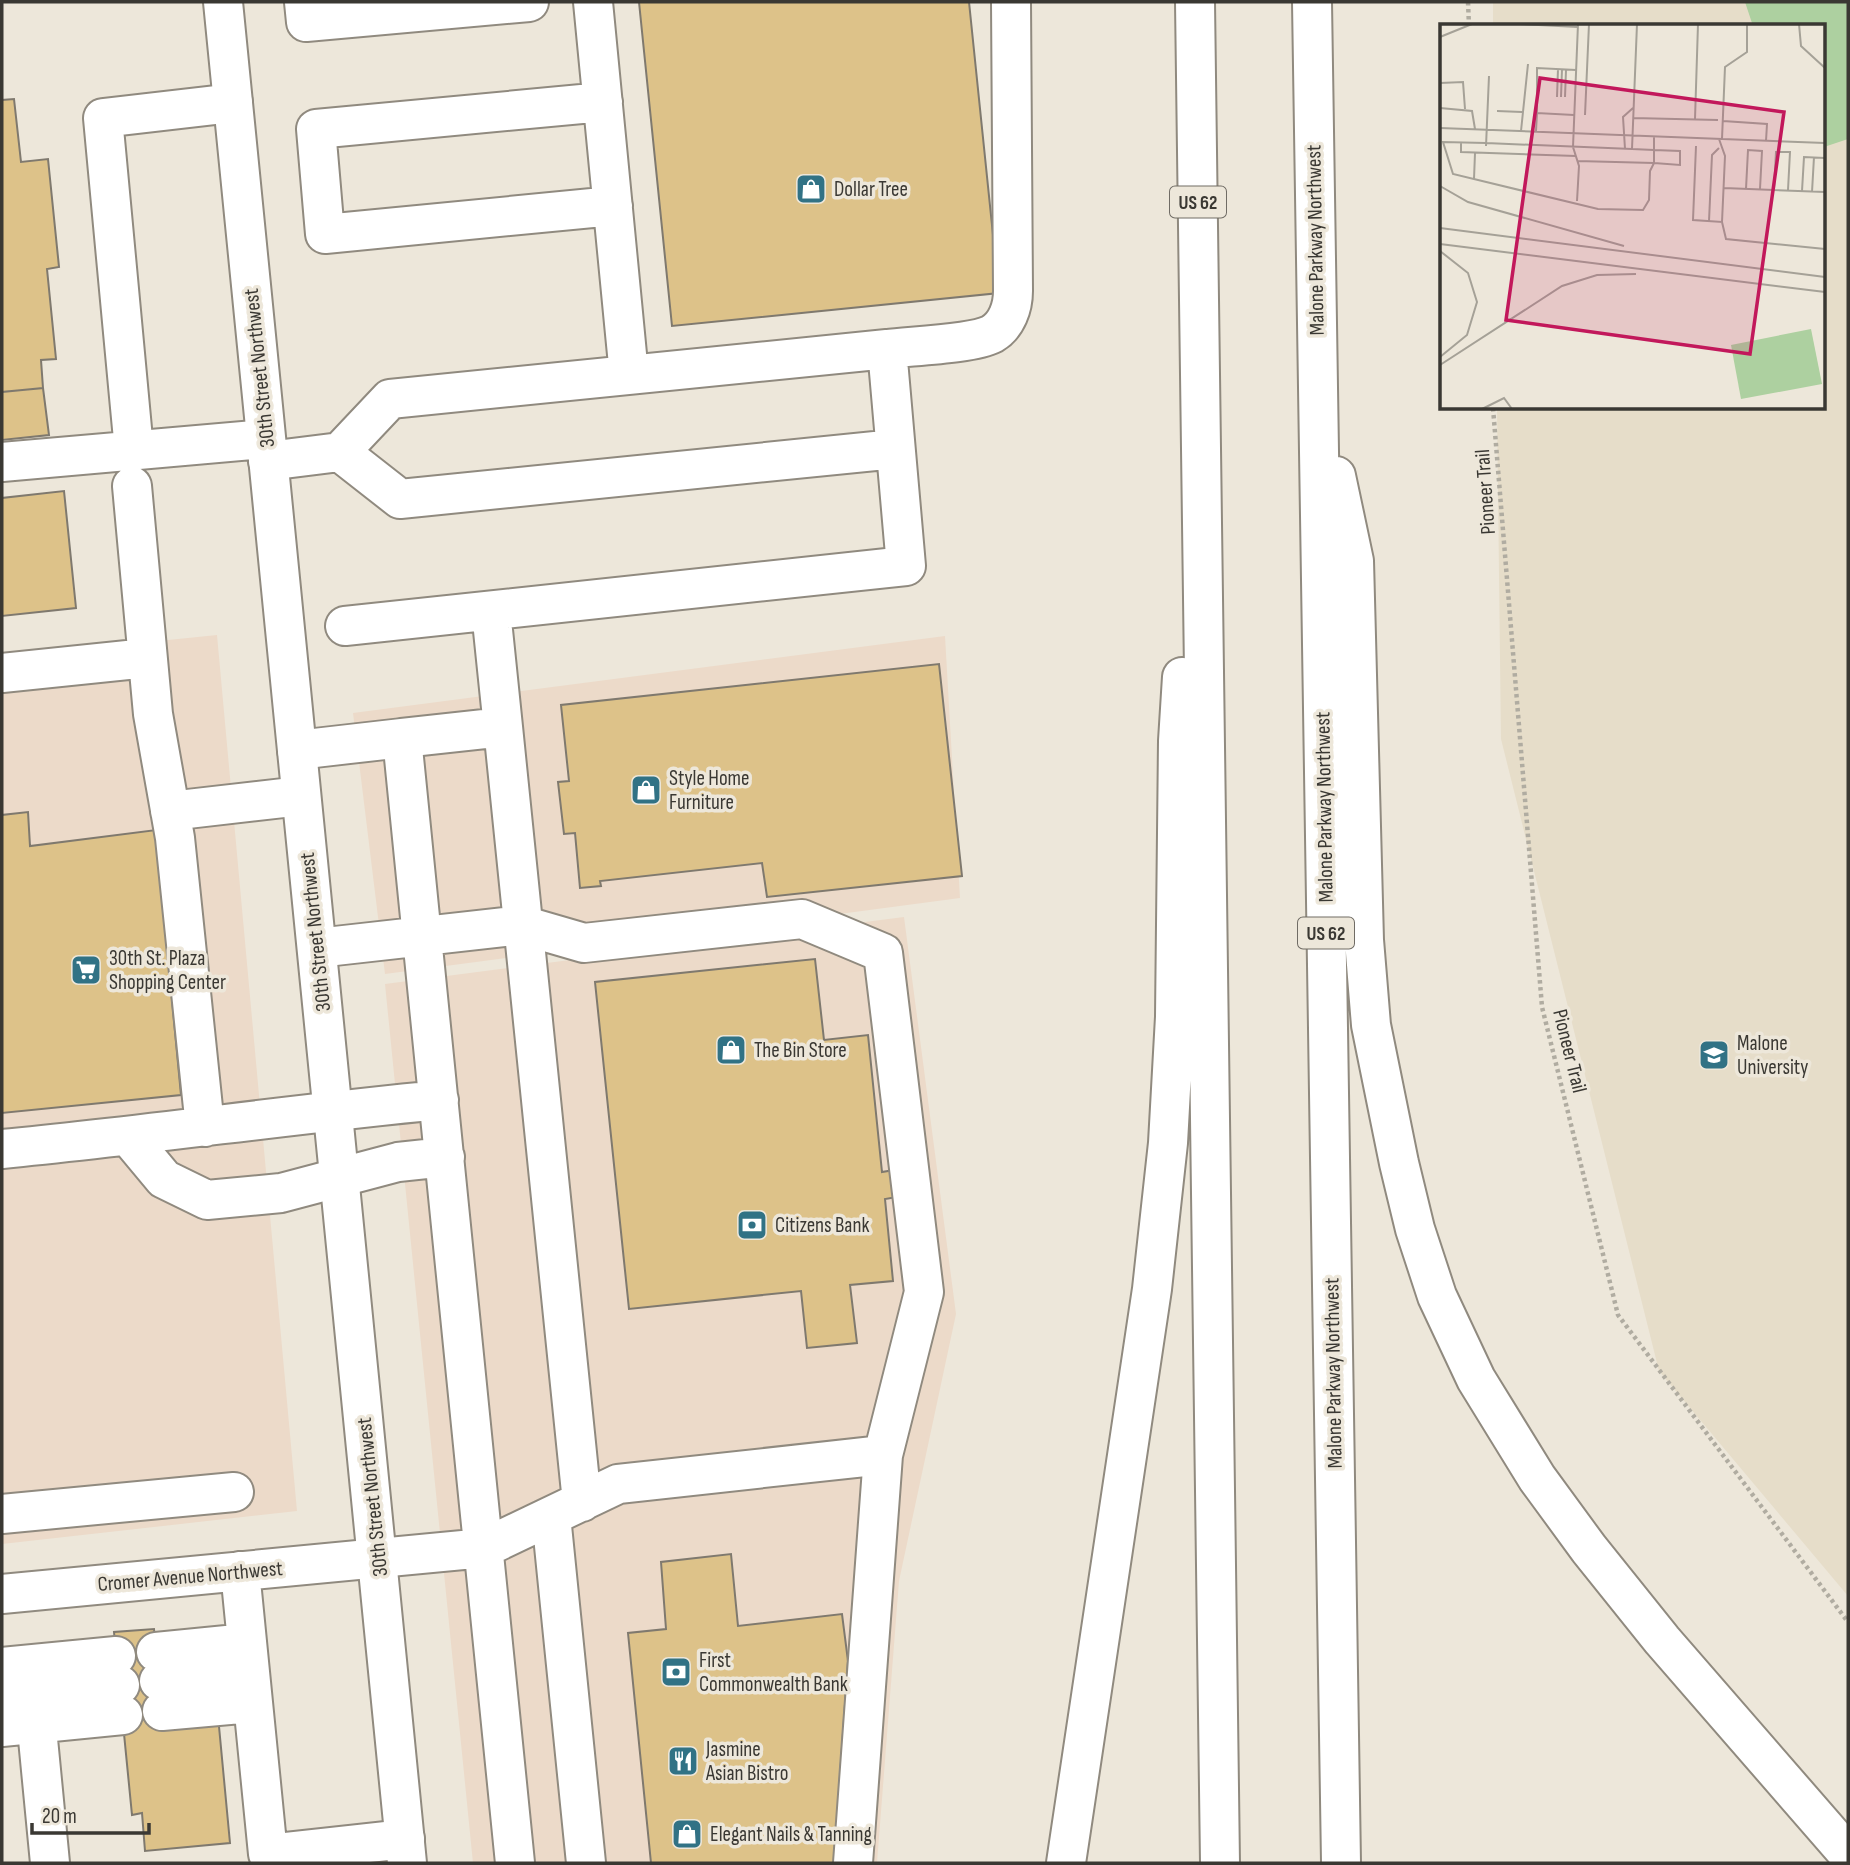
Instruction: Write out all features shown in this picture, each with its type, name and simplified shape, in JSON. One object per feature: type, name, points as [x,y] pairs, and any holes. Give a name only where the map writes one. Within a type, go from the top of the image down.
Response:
[{"type":"main road","name":"30th Street Northwest","points":[[223,2],[406,1851]]},
{"type":"main road","points":[[304,2],[306,22],[529,2]]},
{"type":"main road","points":[[593,2],[629,375]]},
{"type":"main road","points":[[340,452],[390,399],[887,349],[984,337],[998,329],[1011,308],[1013,290],[1011,2]]},
{"type":"main road","name":"US 62","points":[[1195,2],[1220,1863]]},
{"type":"main road","name":"Malone Parkway Northwest","points":[[1312,2],[1341,1863]]},
{"type":"main road","points":[[603,102],[316,129],[325,234],[613,206]]},
{"type":"main road","points":[[205,1127],[175,838],[153,714],[147,658],[103,118],[233,103]]},
{"type":"main road","points":[[345,626],[906,566],[887,349]]},
{"type":"main road","points":[[1318,391],[1354,561],[1364,940],[1371,1025],[1398,1163],[1415,1229],[1437,1296],[1476,1379],[1552,1498],[1662,1640],[1848,1854]]},
{"type":"main road","points":[[1066,1863],[1152,1289],[1168,1143],[1176,976],[1178,741],[1202,403]]},
{"type":"main road","points":[[2,463],[133,468],[267,450],[340,452],[400,499],[895,449]]},
{"type":"main road","points":[[491,611],[522,925],[567,1509],[586,1863]]},
{"type":"main road","points":[[2,673],[147,658]]},
{"type":"main road","points":[[297,750],[503,727]]},
{"type":"main road","points":[[402,738],[515,1863]]},
{"type":"main road","points":[[170,811],[301,796]]},
{"type":"main road","points":[[317,948],[522,925],[584,943],[802,919],[883,953],[924,1292],[883,1455],[853,1863]]},
{"type":"main road","points":[[2,1149],[129,1137],[333,1110],[439,1100]]},
{"type":"main road","points":[[129,1137],[164,1179],[206,1200],[281,1193],[398,1162],[444,1157]]},
{"type":"main road","points":[[484,1549],[618,1484],[883,1455]]},
{"type":"main road","points":[[2,1514],[234,1492]]},
{"type":"main road","name":"Cromer Avenue Northwest","points":[[2,1594],[484,1549]]},
{"type":"main road","points":[[240,1571],[249,1673],[256,1858],[406,1851]]},
{"type":"main road","points":[[2,1667],[120,1685]]},
{"type":"main road","points":[[249,1673],[159,1681],[249,1673]]},
{"type":"main road","points":[[2,1697],[120,1685]]},
{"type":"main road","points":[[2,1727],[120,1685]]},
{"type":"main road","points":[[38,1739],[50,1863]]},
{"type":"path","points":[[1468,2],[1469,24]]},
{"type":"path","name":"Pioneer Trail","points":[[1493,410],[1542,1007],[1618,1315],[1848,1622]]},
{"type":"shaded area","name":"Malone University","points":[[1493,2],[1848,2],[1848,1596],[1659,1371],[1501,739],[1497,410],[1826,410],[1826,24],[1493,24]]},
{"type":"shaded area","points":[[217,635],[297,1511],[2,1544],[2,657]]},
{"type":"shaded area","points":[[945,636],[960,898],[385,974],[353,713]]},
{"type":"shaded area","points":[[904,917],[956,1314],[899,1581],[877,1863],[473,1863],[385,984]]},
{"type":"green space","points":[[1745,2],[1848,2],[1848,139],[1826,146],[1826,24],[1752,24]]},
{"type":"building","points":[[639,2],[969,2],[999,293],[672,326]]},
{"type":"building","points":[[14,99],[21,162],[48,159],[59,267],[47,269],[56,359],[41,360],[43,388],[2,392],[2,100]]},
{"type":"building","points":[[43,388],[49,435],[2,440],[2,392]]},
{"type":"building","points":[[64,491],[76,608],[2,616],[2,498]]},
{"type":"building","points":[[939,664],[962,876],[767,897],[762,863],[600,881],[601,886],[580,888],[575,833],[564,834],[558,782],[569,781],[561,705]]},
{"type":"building","name":"30th St. Plaza Shopping Center","points":[[28,812],[30,846],[156,830],[181,1095],[2,1113],[2,815]]},
{"type":"building","points":[[815,959],[824,1040],[868,1035],[882,1172],[894,1170],[897,1197],[885,1199],[893,1281],[850,1285],[857,1343],[807,1348],[801,1291],[629,1309],[595,982]]},
{"type":"building","points":[[731,1554],[738,1626],[842,1614],[848,1661],[834,1863],[651,1863],[628,1633],[666,1629],[661,1562]]},
{"type":"building","points":[[154,1629],[162,1711],[218,1716],[230,1843],[145,1851],[142,1813],[132,1815],[114,1632]]},
{"type":"place","name":"Dollar Tree","points":[[811,189]]},
{"type":"place","name":"Style Home Furniture","points":[[646,790]]},
{"type":"place","name":"30th St. Plaza Shopping Center","points":[[86,970]]},
{"type":"place","name":"The Bin Store","points":[[731,1050]]},
{"type":"place","name":"Malone University","points":[[1714,1055]]},
{"type":"place","name":"Citizens Bank","points":[[752,1225]]},
{"type":"place","name":"First Commonwealth Bank","points":[[676,1672]]},
{"type":"place","name":"Jasmine Asian Bistro","points":[[683,1761]]},
{"type":"place","name":"Elegant Nails & Tanning","points":[[687,1834]]}]
